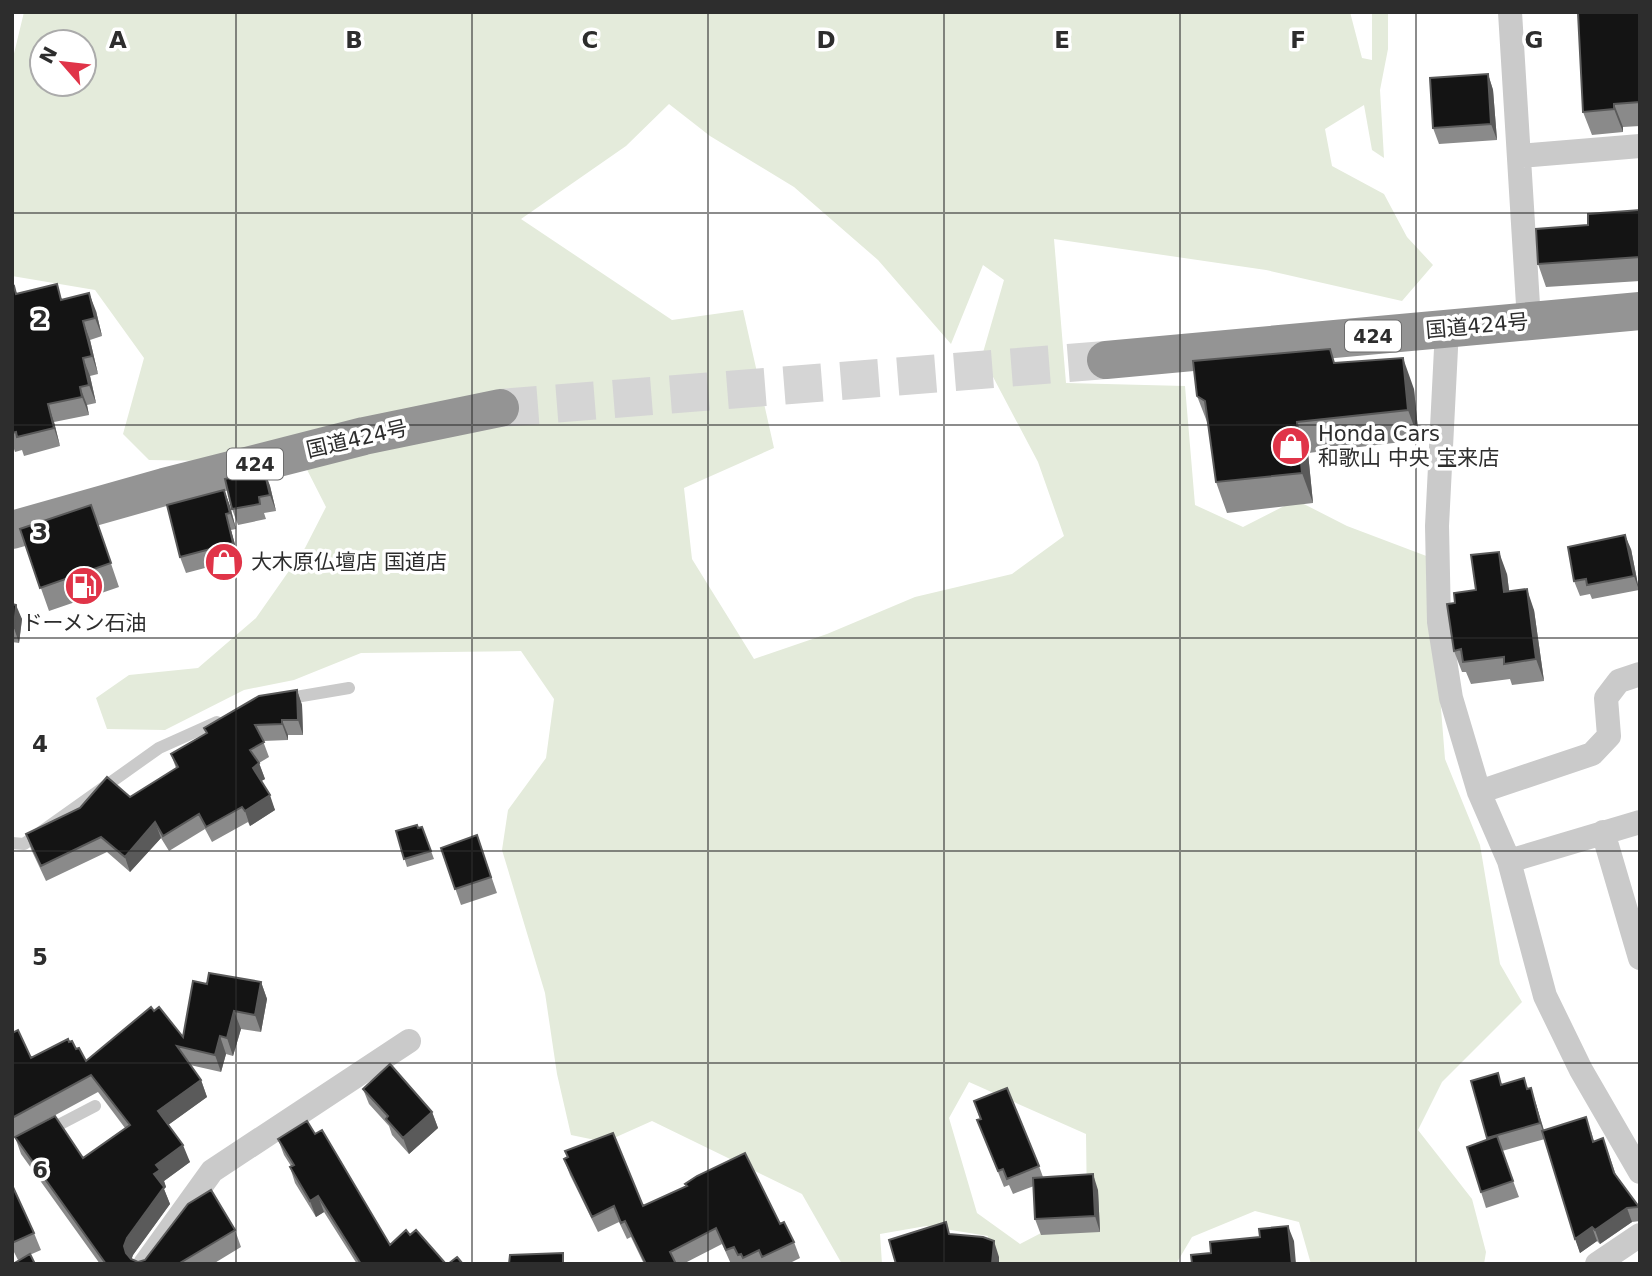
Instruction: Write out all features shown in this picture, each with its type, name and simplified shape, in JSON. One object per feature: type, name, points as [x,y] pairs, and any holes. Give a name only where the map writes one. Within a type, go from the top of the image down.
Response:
[{"type":"highway","name":"国道424号","points":[[1106,360],[1640,311]]},
{"type":"highway","name":"国道424号","points":[[12,530],[164,487],[337,443],[500,408]]},
{"type":"street","points":[[1519,12],[1510,13],[1529,321]]},
{"type":"street","points":[[1519,156],[1640,146]]},
{"type":"street","points":[[1447,329],[1437,526],[1438,622],[1451,698],[1479,792],[1509,861],[1545,996],[1581,1070],[1640,1172]]},
{"type":"street","points":[[1479,792],[1592,754],[1609,736],[1606,698],[1619,681],[1640,674]]},
{"type":"street","points":[[1509,861],[1640,821]]},
{"type":"street","points":[[1603,832],[1640,958]]},
{"type":"street","points":[[145,1264],[212,1171],[409,1041]]},
{"type":"street","points":[[1597,1264],[1640,1235]]},
{"type":"lane","points":[[271,701],[349,688]]},
{"type":"lane","points":[[12,844],[24,844],[159,748],[233,715]]},
{"type":"lane","points":[[36,1137],[95,1106]]},
{"type":"green space","points":[[24,12],[1350,12],[1362,58],[1372,60],[1372,12],[1388,12],[1388,49],[1380,90],[1384,158],[1372,150],[1364,105],[1325,129],[1332,166],[1384,194],[1407,237],[1433,265],[1402,301],[1266,270],[1054,239],[1066,383],[1185,386],[1195,505],[1243,527],[1296,500],[1347,526],[1429,557],[1445,759],[1480,845],[1500,964],[1522,1002],[1442,1082],[1418,1130],[1472,1199],[1486,1252],[1484,1264],[1311,1264],[1299,1222],[1255,1211],[1192,1237],[1176,1264],[985,1264],[988,1236],[926,1226],[880,1234],[882,1264],[842,1264],[802,1194],[652,1121],[605,1142],[571,1135],[557,1074],[545,993],[502,850],[508,810],[546,758],[554,699],[521,651],[361,653],[294,680],[244,690],[165,730],[107,729],[96,698],[129,675],[198,668],[256,618],[305,548],[326,507],[297,450],[209,461],[149,460],[123,434],[144,358],[95,290],[12,276],[12,62]],"holes":[[[669,104],[710,136],[794,187],[878,260],[951,344],[983,265],[1004,280],[982,356],[1038,462],[1064,536],[1012,574],[915,597],[827,634],[754,659],[692,559],[684,488],[774,448],[743,310],[672,320],[521,219],[626,146]],[[969,1082],[1086,1134],[1087,1209],[1020,1244],[977,1213],[949,1118]]]},
{"type":"building","points":[[1640,12],[1640,102],[1614,104],[1614,109],[1583,112],[1578,13]]},
{"type":"building","points":[[1488,74],[1491,124],[1433,128],[1430,78]]},
{"type":"building","points":[[1640,210],[1640,257],[1538,264],[1536,229],[1588,225],[1588,214]]},
{"type":"building","points":[[57,284],[61,300],[89,293],[95,318],[83,321],[92,356],[83,358],[89,385],[80,387],[82,397],[48,404],[54,428],[17,437],[16,432],[12,433],[12,287],[14,286],[16,294]]},
{"type":"building","name":"Honda Cars 和歌山 中央 宝来店","points":[[1330,349],[1334,363],[1403,358],[1408,410],[1297,422],[1302,473],[1216,482],[1205,401],[1197,396],[1193,361]]},
{"type":"building","points":[[264,470],[270,495],[259,497],[260,504],[232,509],[225,479]]},
{"type":"building","points":[[224,490],[233,543],[180,557],[167,505]]},
{"type":"building","points":[[91,505],[111,563],[40,588],[20,529]]},
{"type":"building","points":[[1625,535],[1634,576],[1587,585],[1586,579],[1574,581],[1568,547]]},
{"type":"building","points":[[1499,552],[1504,592],[1527,589],[1536,659],[1504,664],[1504,657],[1463,662],[1461,649],[1454,651],[1447,604],[1455,603],[1454,593],[1476,590],[1471,555]]},
{"type":"building","points":[[12,604],[16,605],[14,628],[12,628]]},
{"type":"building","points":[[297,690],[298,720],[282,720],[282,724],[255,725],[264,742],[250,750],[259,763],[253,768],[270,795],[245,811],[242,807],[206,827],[199,814],[163,836],[155,822],[125,857],[101,837],[41,866],[26,834],[80,808],[107,777],[130,797],[178,767],[171,754],[207,733],[204,728],[259,696]]},
{"type":"building","points":[[417,825],[418,828],[422,827],[431,851],[404,859],[396,831]]},
{"type":"building","points":[[477,835],[491,877],[455,889],[441,848]]},
{"type":"building","points":[[209,973],[261,982],[255,1015],[234,1011],[227,1038],[220,1036],[215,1055],[177,1046],[201,1080],[158,1111],[183,1145],[156,1165],[160,1170],[154,1174],[164,1187],[124,1246],[131,1259],[138,1262],[145,1260],[188,1204],[211,1190],[235,1230],[181,1264],[106,1264],[15,1137],[55,1116],[83,1158],[130,1125],[91,1075],[12,1118],[12,1033],[18,1030],[31,1058],[68,1039],[76,1049],[79,1048],[86,1061],[151,1007],[154,1011],[159,1007],[183,1037],[193,981],[207,984]]},
{"type":"building","points":[[390,1064],[432,1112],[403,1138],[386,1119],[388,1116],[363,1089]]},
{"type":"building","points":[[1498,1073],[1501,1085],[1524,1078],[1527,1089],[1531,1088],[1540,1123],[1487,1138],[1471,1081]]},
{"type":"building","points":[[1007,1088],[1039,1166],[1007,1179],[1003,1169],[998,1171],[977,1120],[981,1119],[974,1101]]},
{"type":"building","points":[[1586,1117],[1593,1142],[1603,1138],[1614,1173],[1639,1207],[1627,1208],[1595,1230],[1592,1227],[1575,1239],[1542,1131]]},
{"type":"building","points":[[307,1121],[315,1134],[322,1130],[390,1245],[406,1230],[410,1235],[416,1230],[446,1264],[361,1264],[318,1196],[310,1201],[290,1167],[294,1165],[278,1139]]},
{"type":"building","points":[[613,1133],[643,1206],[687,1186],[685,1184],[697,1176],[745,1153],[780,1224],[784,1222],[794,1242],[762,1257],[759,1250],[743,1258],[734,1247],[726,1250],[716,1228],[670,1252],[676,1264],[646,1264],[625,1221],[621,1223],[614,1206],[592,1217],[564,1159],[568,1157],[565,1151]]},
{"type":"building","points":[[1497,1136],[1513,1181],[1481,1192],[1467,1147]]},
{"type":"building","points":[[1093,1174],[1095,1216],[1035,1219],[1033,1178]]},
{"type":"building","points":[[12,1185],[34,1233],[12,1243]]},
{"type":"building","points":[[946,1222],[949,1234],[983,1237],[994,1241],[992,1264],[896,1264],[889,1240]]},
{"type":"building","points":[[1288,1226],[1292,1264],[1192,1264],[1191,1255],[1211,1253],[1210,1242],[1260,1237],[1259,1229]]},
{"type":"building","points":[[563,1253],[563,1264],[509,1264],[510,1255]]},
{"type":"building","points":[[30,1254],[35,1264],[13,1264]]},
{"type":"building","points":[[457,1257],[463,1264],[448,1264]]},
{"type":"tunnel","points":[[500,408],[1106,360]]},
{"type":"place","name":"Honda Cars 和歌山 中央 宝来店","points":[[1291,446]]},
{"type":"place","name":"大木原仏壇店 国道店","points":[[224,562]]},
{"type":"place","name":"ドーメン石油","points":[[84,586]]}]
